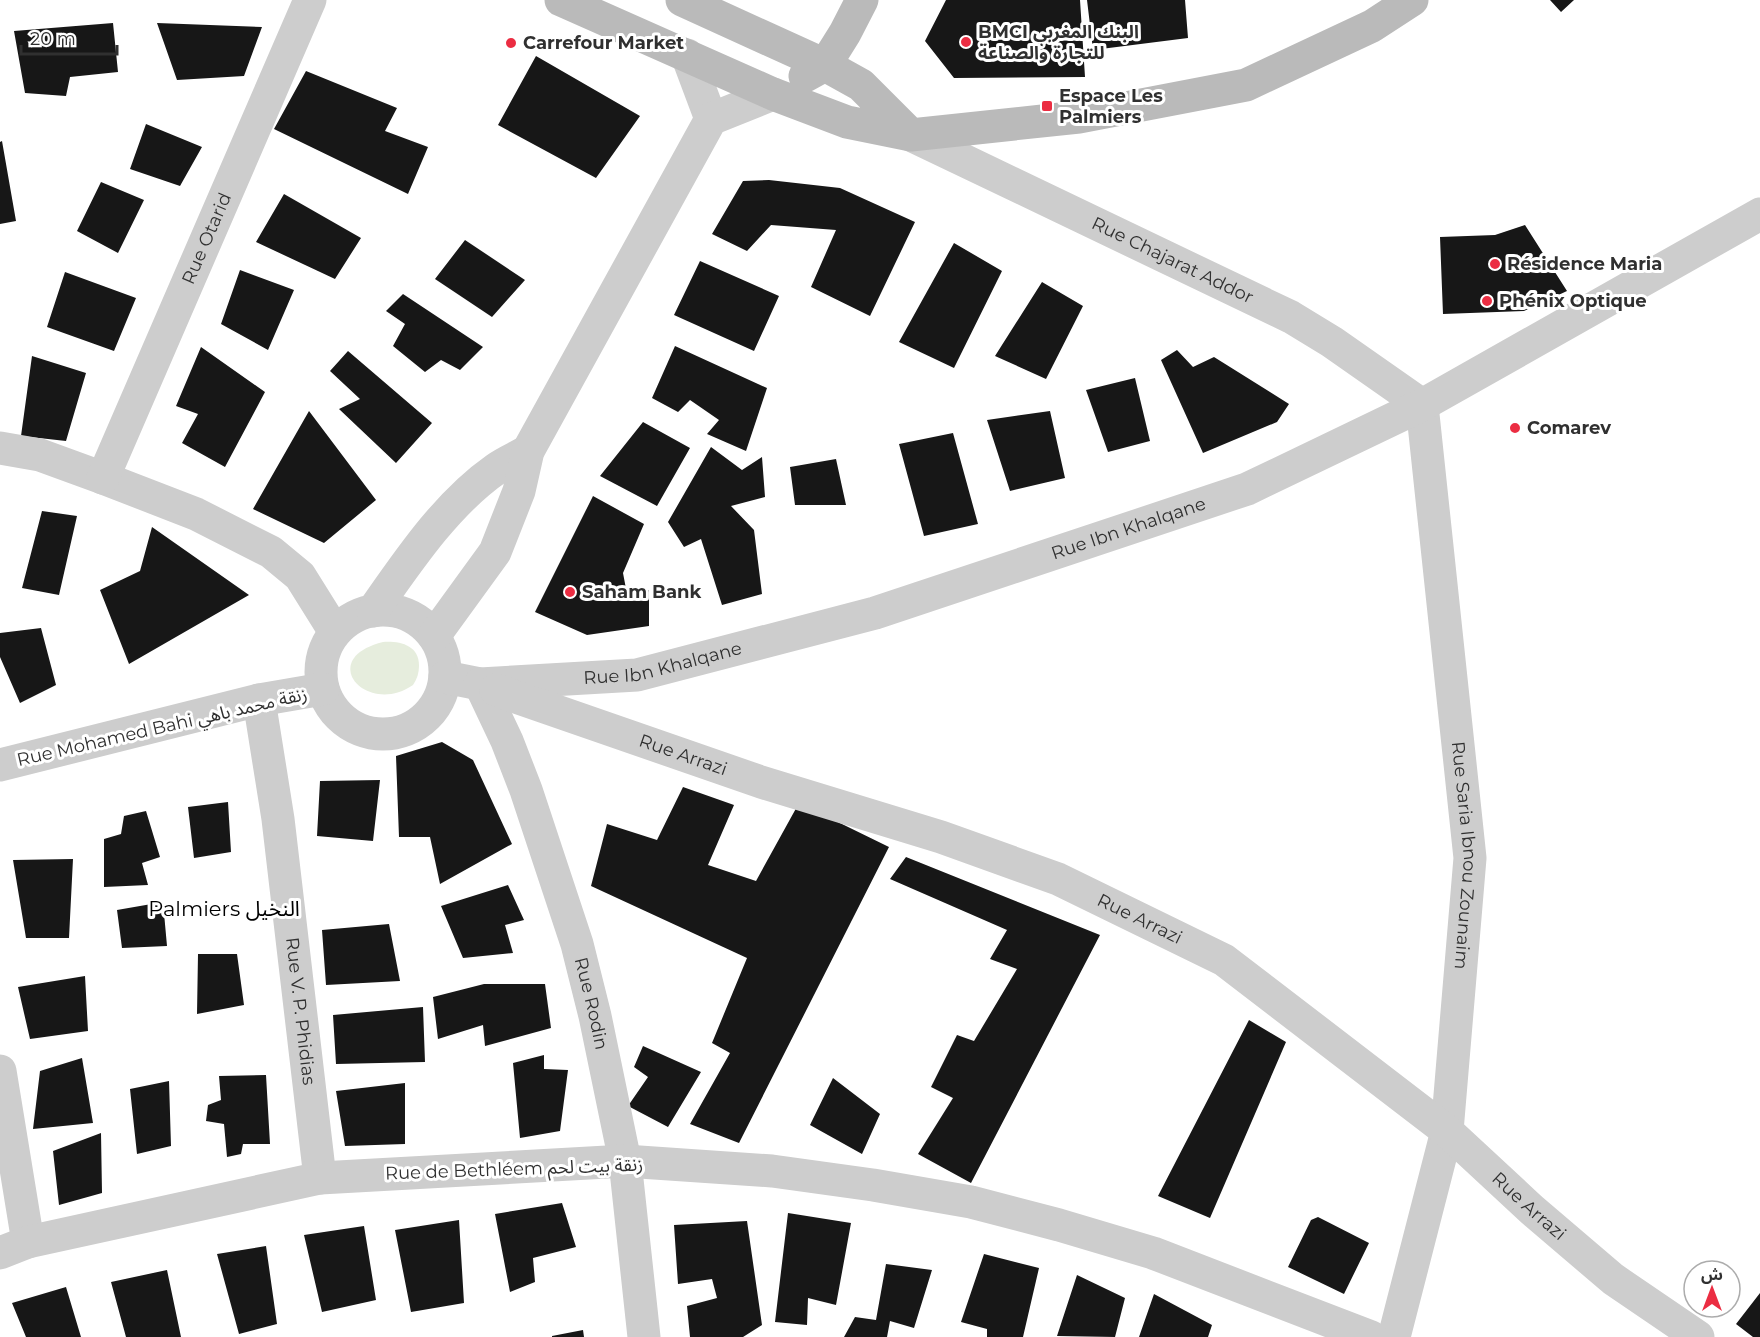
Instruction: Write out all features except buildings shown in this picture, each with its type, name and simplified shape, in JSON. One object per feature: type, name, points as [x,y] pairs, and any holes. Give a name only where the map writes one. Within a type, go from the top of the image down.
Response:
[{"type":"street","name":"Rue Otarid","points":[[103,478],[310,0]]},
{"type":"street","points":[[561,0],[773,94],[847,122],[911,135],[1079,117],[1246,85],[1372,26],[1412,0]]},
{"type":"street","points":[[672,0],[687,55],[711,119]]},
{"type":"street","points":[[682,0],[825,65],[861,84],[911,135]]},
{"type":"street","points":[[434,636],[495,552],[519,491],[528,451],[711,119],[773,94],[825,65],[862,0]]},
{"type":"street","name":"Rue Chajarat Addor","points":[[911,135],[1291,317],[1332,342],[1422,405]]},
{"type":"street","name":"Rue Ibn Khalqane","points":[[445,677],[480,684],[637,675],[875,613],[1247,489],[1422,405],[1760,214]]},
{"type":"street","name":"Rue Saria Ibnou Zounaim","points":[[1394,1337],[1447,1131],[1470,858],[1422,405]]},
{"type":"street","points":[[0,448],[40,455],[103,478],[196,514],[271,552],[300,576],[334,633]]},
{"type":"street","points":[[373,610],[421,544],[451,510],[497,468],[528,451]]},
{"type":"street","points":[[373,610],[390,610],[417,620],[434,636],[442,653],[445,677],[435,705],[426,716],[410,727],[390,733],[364,730],[346,721],[332,707],[323,689],[321,676],[323,657],[334,633],[355,616],[373,610]]},
{"type":"street","name":"Rue Arrazi","points":[[480,684],[761,782],[941,837],[1058,879],[1224,960],[1447,1131],[1531,1209],[1613,1279],[1698,1337]]},
{"type":"street","name":"Rue Rodin","points":[[480,684],[507,741],[526,790],[577,945],[595,1016],[625,1161],[644,1337]]},
{"type":"street","name":"Rue Mohamed Bahi زنقة محمد باهي","points":[[0,765],[259,700],[323,689]]},
{"type":"street","name":"Rue V. P. Phidias","points":[[259,700],[278,819],[320,1178]]},
{"type":"street","points":[[0,1071],[14,1247]]},
{"type":"street","name":"Rue de Bethléem زنقة بيت لحم","points":[[14,1247],[320,1178],[625,1161],[772,1171],[970,1202],[1153,1253],[1371,1337]]},
{"type":"green space","points":[[383,642],[396,642],[407,646],[416,653],[418,659],[418,674],[413,685],[396,693],[379,694],[365,690],[355,682],[350,672],[353,660],[363,650]]},
{"type":"place","name":"BMCI البنك المغربي للتجارة والصناعة","points":[[966,42]]},
{"type":"place","name":"Carrefour Market","points":[[511,43]]},
{"type":"place","name":"Espace Les Palmiers","points":[[1047,106]]},
{"type":"place","name":"Résidence Maria","points":[[1495,264]]},
{"type":"place","name":"Phénix Optique","points":[[1487,301]]},
{"type":"place","name":"Comarev","points":[[1515,428]]},
{"type":"place","name":"Saham Bank","points":[[570,592]]},
{"type":"district","name":"Palmiers النخيل","points":[[224,909]]}]
